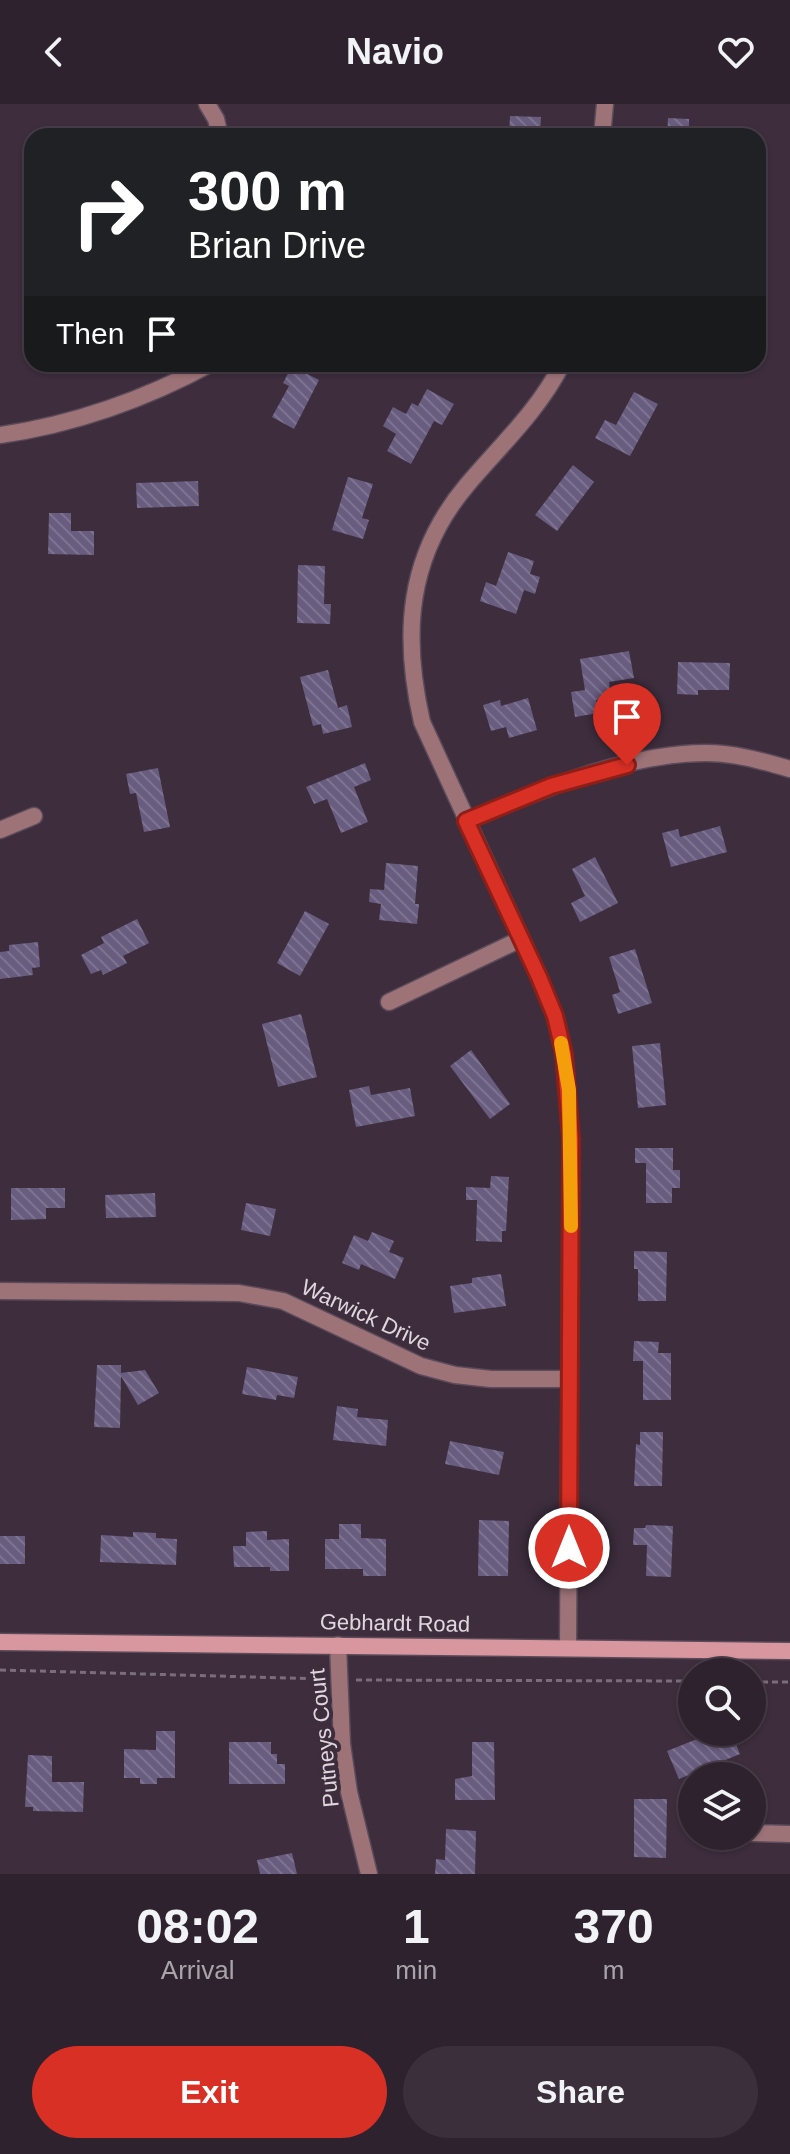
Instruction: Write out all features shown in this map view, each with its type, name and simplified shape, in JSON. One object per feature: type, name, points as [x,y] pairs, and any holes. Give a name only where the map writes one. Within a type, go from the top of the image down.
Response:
[{"type":"street","points":[[207,104],[218,128]]},
{"type":"street","points":[[603,128],[605,104]]},
{"type":"street","points":[[0,435],[91,414],[193,372]]},
{"type":"street","points":[[558,372],[536,405],[465,487],[431,539],[414,596],[410,649],[422,722],[555,1016],[569,1090],[568,1648]]},
{"type":"street","points":[[466,821],[551,786],[627,765],[685,754],[733,755],[790,769]]},
{"type":"street","points":[[0,830],[34,816]]},
{"type":"street","points":[[389,1002],[521,939]]},
{"type":"street","name":"Warwick Drive","points":[[0,1291],[239,1293],[283,1301],[421,1366],[455,1375],[491,1379],[570,1379]]},
{"type":"street","name":"Gebhardt Road","points":[[0,1642],[790,1651]]},
{"type":"street","name":"Putneys Court","points":[[338,1645],[342,1744],[347,1780],[369,1874]]},
{"type":"street","points":[[766,1833],[790,1834]]},
{"type":"path","points":[[766,1682],[790,1682]]},
{"type":"building","points":[[510,116],[541,117],[540,128],[509,128]]},
{"type":"building","points":[[668,118],[689,119],[689,128],[667,128]]},
{"type":"building","points":[[289,372],[304,372],[319,380],[294,429],[272,417],[289,386],[283,383]]},
{"type":"building","points":[[427,389],[454,404],[442,425],[434,421],[411,464],[387,451],[396,434],[383,426],[393,407],[406,414],[412,403],[418,406]]},
{"type":"building","points":[[634,392],[658,404],[630,456],[595,438],[605,420],[616,425]]},
{"type":"building","points":[[573,465],[594,482],[557,531],[535,515]]},
{"type":"building","points":[[348,477],[373,484],[362,518],[369,520],[363,539],[332,530]]},
{"type":"building","points":[[198,481],[199,506],[137,508],[136,483]]},
{"type":"building","points":[[49,513],[71,513],[71,531],[94,531],[94,555],[48,554]]},
{"type":"building","points":[[508,552],[534,561],[530,574],[540,577],[535,594],[524,590],[516,614],[480,601],[486,582],[496,586]]},
{"type":"building","points":[[298,565],[325,566],[324,604],[331,604],[330,624],[297,623]]},
{"type":"building","points":[[629,651],[634,678],[609,682],[611,697],[596,700],[598,713],[575,717],[571,692],[585,690],[580,659]]},
{"type":"building","points":[[678,662],[730,663],[729,690],[698,690],[698,695],[677,694]]},
{"type":"building","points":[[328,670],[338,708],[347,705],[352,727],[323,734],[321,724],[313,726],[300,677]]},
{"type":"building","points":[[528,698],[537,730],[509,738],[506,727],[491,731],[483,705],[500,700],[501,706]]},
{"type":"building","points":[[365,763],[371,780],[354,787],[368,822],[341,833],[327,799],[314,804],[306,787]]},
{"type":"building","points":[[158,768],[170,827],[144,832],[136,793],[130,794],[126,774]]},
{"type":"building","points":[[720,826],[727,852],[671,867],[662,833],[678,829],[680,837]]},
{"type":"building","points":[[595,857],[618,903],[580,922],[571,903],[585,896],[572,869]]},
{"type":"building","points":[[386,863],[418,866],[417,924],[379,920],[381,904],[369,902],[370,889],[384,890]]},
{"type":"building","points":[[305,911],[329,924],[300,976],[277,963]]},
{"type":"building","points":[[137,919],[149,943],[123,956],[127,963],[103,975],[101,970],[91,974],[81,955],[104,943],[101,937]]},
{"type":"building","points":[[38,942],[40,967],[32,968],[33,975],[0,979],[0,952],[9,951],[9,945]]},
{"type":"building","points":[[635,949],[652,1003],[618,1014],[612,995],[620,992],[609,957]]},
{"type":"building","points":[[301,1014],[317,1077],[278,1087],[262,1024]]},
{"type":"building","points":[[660,1043],[666,1105],[638,1108],[632,1046]]},
{"type":"building","points":[[471,1050],[510,1104],[490,1119],[450,1066]]},
{"type":"building","points":[[369,1086],[371,1095],[410,1088],[415,1116],[356,1127],[349,1090]]},
{"type":"building","points":[[635,1148],[673,1148],[673,1170],[680,1170],[680,1188],[672,1188],[672,1203],[646,1203],[646,1163],[635,1163]]},
{"type":"building","points":[[491,1176],[509,1177],[506,1231],[502,1231],[502,1242],[476,1241],[477,1200],[466,1200],[466,1187],[490,1188]]},
{"type":"building","points":[[11,1188],[65,1188],[65,1208],[46,1208],[46,1219],[11,1220]]},
{"type":"building","points":[[155,1193],[156,1217],[106,1218],[105,1195]]},
{"type":"building","points":[[246,1203],[276,1209],[270,1236],[241,1230]]},
{"type":"building","points":[[372,1232],[394,1241],[389,1252],[404,1258],[395,1279],[361,1264],[359,1270],[342,1263],[354,1235],[368,1241]]},
{"type":"building","points":[[634,1251],[667,1252],[666,1301],[638,1301],[638,1269],[634,1269]]},
{"type":"building","points":[[501,1274],[506,1306],[454,1313],[450,1286],[472,1283],[472,1278]]},
{"type":"building","points":[[634,1341],[659,1342],[658,1353],[671,1353],[671,1400],[643,1400],[643,1361],[633,1361]]},
{"type":"building","points":[[97,1365],[121,1365],[121,1373],[145,1370],[159,1393],[138,1405],[121,1376],[120,1428],[94,1427]]},
{"type":"building","points":[[247,1367],[298,1377],[294,1398],[277,1395],[276,1400],[242,1394]]},
{"type":"building","points":[[337,1406],[358,1409],[357,1417],[388,1420],[386,1446],[333,1440]]},
{"type":"building","points":[[640,1432],[663,1432],[662,1486],[634,1486],[636,1444],[640,1445]]},
{"type":"building","points":[[450,1441],[504,1452],[499,1475],[445,1464]]},
{"type":"building","points":[[479,1520],[509,1521],[508,1576],[478,1576]]},
{"type":"building","points":[[339,1524],[361,1524],[361,1538],[386,1539],[386,1576],[363,1576],[363,1569],[325,1569],[325,1539],[339,1539]]},
{"type":"building","points":[[646,1525],[673,1526],[671,1577],[646,1576],[647,1545],[633,1545],[634,1528],[645,1528]]},
{"type":"building","points":[[267,1531],[267,1540],[289,1539],[289,1571],[270,1571],[270,1567],[234,1567],[233,1546],[246,1546],[246,1532]]},
{"type":"building","points":[[133,1532],[156,1533],[156,1538],[177,1539],[176,1565],[100,1562],[101,1535],[133,1537]]},
{"type":"building","points":[[0,1536],[25,1536],[25,1564],[0,1564]]},
{"type":"building","points":[[156,1731],[175,1731],[175,1778],[157,1778],[157,1784],[140,1784],[140,1778],[124,1778],[124,1749],[156,1750]]},
{"type":"building","points":[[229,1742],[271,1742],[271,1754],[277,1754],[277,1764],[285,1764],[285,1784],[229,1784]]},
{"type":"building","points":[[472,1742],[494,1742],[495,1800],[455,1800],[455,1779],[472,1776]]},
{"type":"building","points":[[680,1746],[737,1746],[740,1754],[720,1762],[678,1762],[678,1777],[667,1751]]},
{"type":"building","points":[[28,1755],[52,1756],[52,1782],[84,1782],[83,1812],[33,1811],[33,1807],[25,1807]]},
{"type":"building","points":[[634,1799],[667,1799],[666,1858],[634,1857]]},
{"type":"building","points":[[446,1829],[476,1831],[475,1874],[435,1874],[436,1859],[445,1860]]},
{"type":"building","points":[[292,1853],[297,1874],[260,1874],[257,1860]]},
{"type":"slow traffic","points":[[561,1043],[569,1090],[571,1226]]},
{"type":"route","points":[[569,1548],[571,1139],[564,1054],[555,1016],[539,977],[466,821],[551,786],[627,765]]}]
